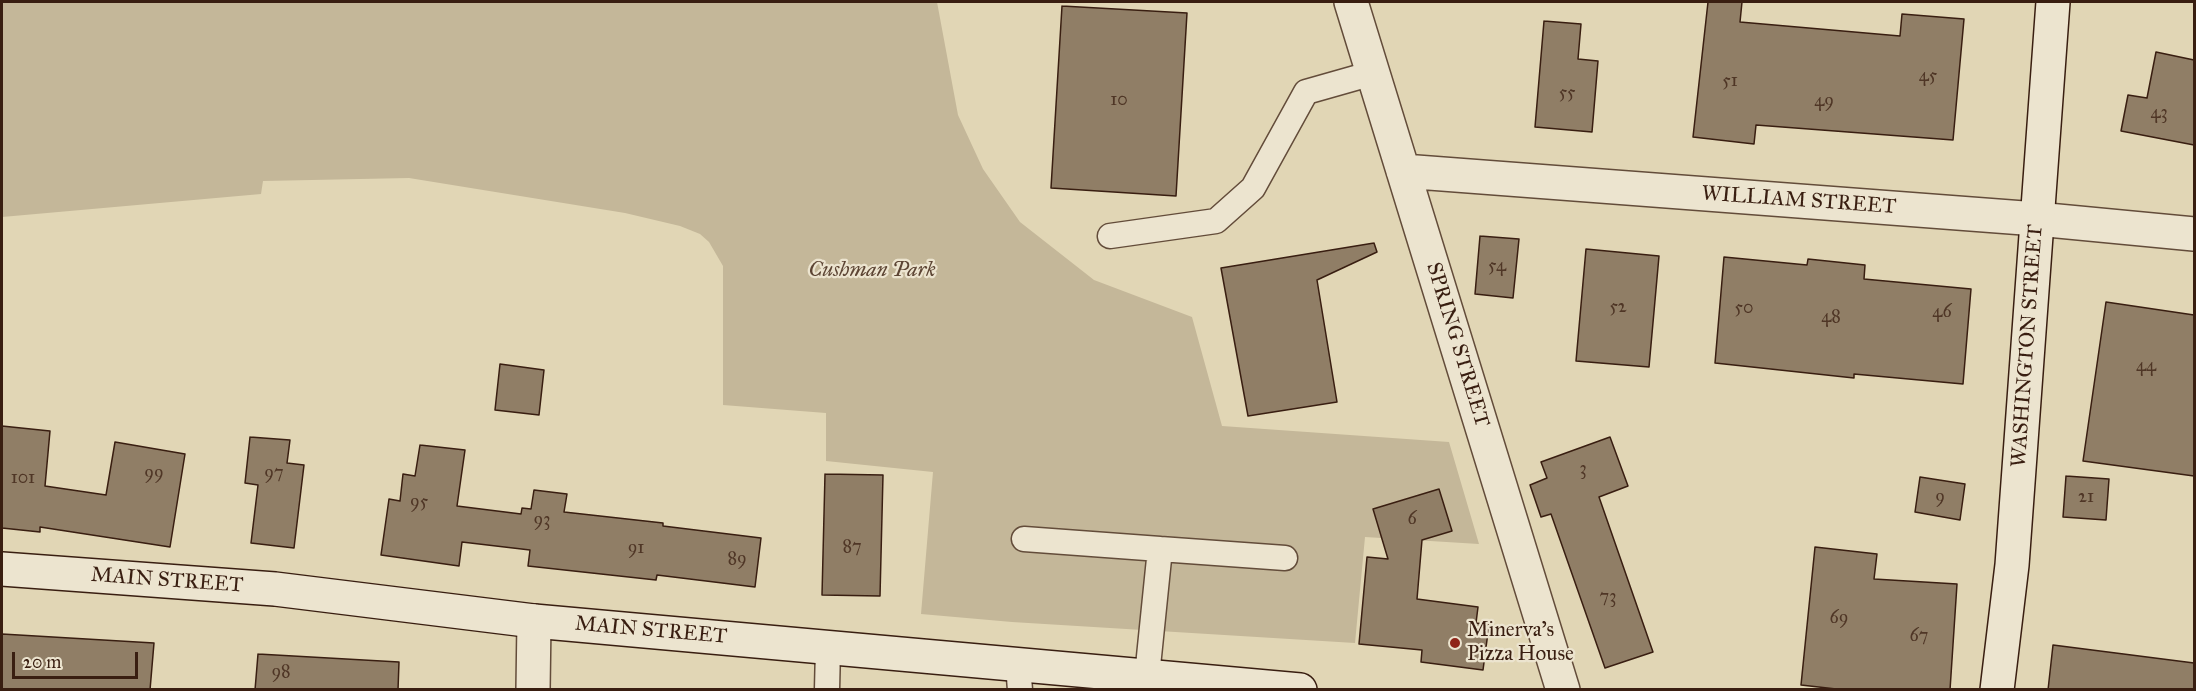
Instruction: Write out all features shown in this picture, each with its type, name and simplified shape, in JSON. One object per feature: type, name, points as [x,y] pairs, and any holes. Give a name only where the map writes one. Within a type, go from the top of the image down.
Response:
[{"type":"main road","name":"SPRING STREET","points":[[1351,2],[1563,690]]},
{"type":"main road","name":"WASHINGTON STREET","points":[[1997,690],[2012,566],[2053,2]]},
{"type":"main road","name":"WILLIAM STREET","points":[[1403,171],[2037,219],[2194,234]]},
{"type":"main road","name":"MAIN STREET","points":[[2,569],[275,589],[534,621],[828,648],[1019,677],[1147,676],[1300,690]]},
{"type":"main road","points":[[533,690],[534,621]]},
{"type":"lane","points":[[1110,236],[1216,221],[1253,188],[1306,92],[1373,73]]},
{"type":"lane","points":[[1024,539],[1285,558]]},
{"type":"lane","points":[[1147,676],[1160,549]]},
{"type":"lane","points":[[826,690],[828,648]]},
{"type":"green space","name":"Cushman Park","points":[[2,2],[937,2],[958,115],[983,169],[1020,222],[1094,280],[1192,317],[1222,426],[1449,442],[1479,544],[1365,537],[1355,643],[1012,622],[921,614],[933,472],[826,461],[826,413],[723,405],[723,266],[709,242],[700,234],[680,226],[625,213],[409,178],[263,181],[261,194],[2,217]]},
{"type":"building","points":[[1708,2],[1742,2],[1740,22],[1900,36],[1902,14],[1964,19],[1953,140],[1756,125],[1754,144],[1693,137]]},
{"type":"building","points":[[1062,6],[1187,13],[1176,196],[1051,188]]},
{"type":"building","points":[[1544,21],[1581,24],[1578,59],[1598,61],[1592,132],[1535,127]]},
{"type":"building","points":[[2156,52],[2194,60],[2194,145],[2121,131],[2128,95],[2147,98]]},
{"type":"building","points":[[1480,236],[1519,239],[1513,298],[1475,294]]},
{"type":"building","points":[[1374,243],[1377,252],[1317,280],[1337,402],[1248,416],[1221,268]]},
{"type":"building","points":[[1586,249],[1659,256],[1649,367],[1576,361]]},
{"type":"building","points":[[1724,257],[1807,265],[1808,259],[1865,265],[1864,279],[1971,289],[1963,384],[1854,374],[1854,378],[1715,363]]},
{"type":"building","points":[[2106,302],[2194,315],[2194,476],[2083,461]]},
{"type":"building","points":[[500,364],[544,370],[539,415],[495,410]]},
{"type":"building","points":[[2,426],[50,431],[45,486],[106,495],[115,442],[185,454],[170,547],[40,527],[40,532],[2,528]]},
{"type":"building","points":[[250,437],[290,440],[287,463],[304,465],[294,548],[251,543],[258,485],[245,483]]},
{"type":"building","points":[[1610,437],[1628,486],[1599,497],[1653,652],[1605,668],[1551,514],[1541,517],[1530,485],[1547,478],[1541,462]]},
{"type":"building","points":[[420,445],[465,450],[457,506],[521,514],[522,508],[531,509],[534,490],[567,494],[564,512],[663,523],[663,526],[761,538],[755,587],[657,575],[656,580],[528,566],[530,550],[462,542],[459,566],[381,555],[389,499],[400,501],[403,474],[415,476]]},
{"type":"building","points":[[825,474],[883,475],[880,596],[822,595]]},
{"type":"building","points":[[2066,476],[2109,479],[2106,520],[2063,517]]},
{"type":"building","points":[[1920,477],[1965,484],[1960,520],[1915,512]]},
{"type":"building","points":[[1439,489],[1452,531],[1422,540],[1417,599],[1478,607],[1476,623],[1489,625],[1483,670],[1421,662],[1422,650],[1359,644],[1367,557],[1388,559],[1373,509]]},
{"type":"building","points":[[1815,547],[1877,554],[1874,579],[1957,584],[1950,690],[1845,690],[1801,685]]},
{"type":"building","points":[[2,634],[154,643],[150,690],[2,690]]},
{"type":"building","points":[[2053,645],[2194,663],[2194,690],[2048,690]]},
{"type":"building","points":[[258,654],[399,662],[398,690],[255,690]]},
{"type":"place","name":"Minerva's Pizza House","points":[[1455,643]]}]
